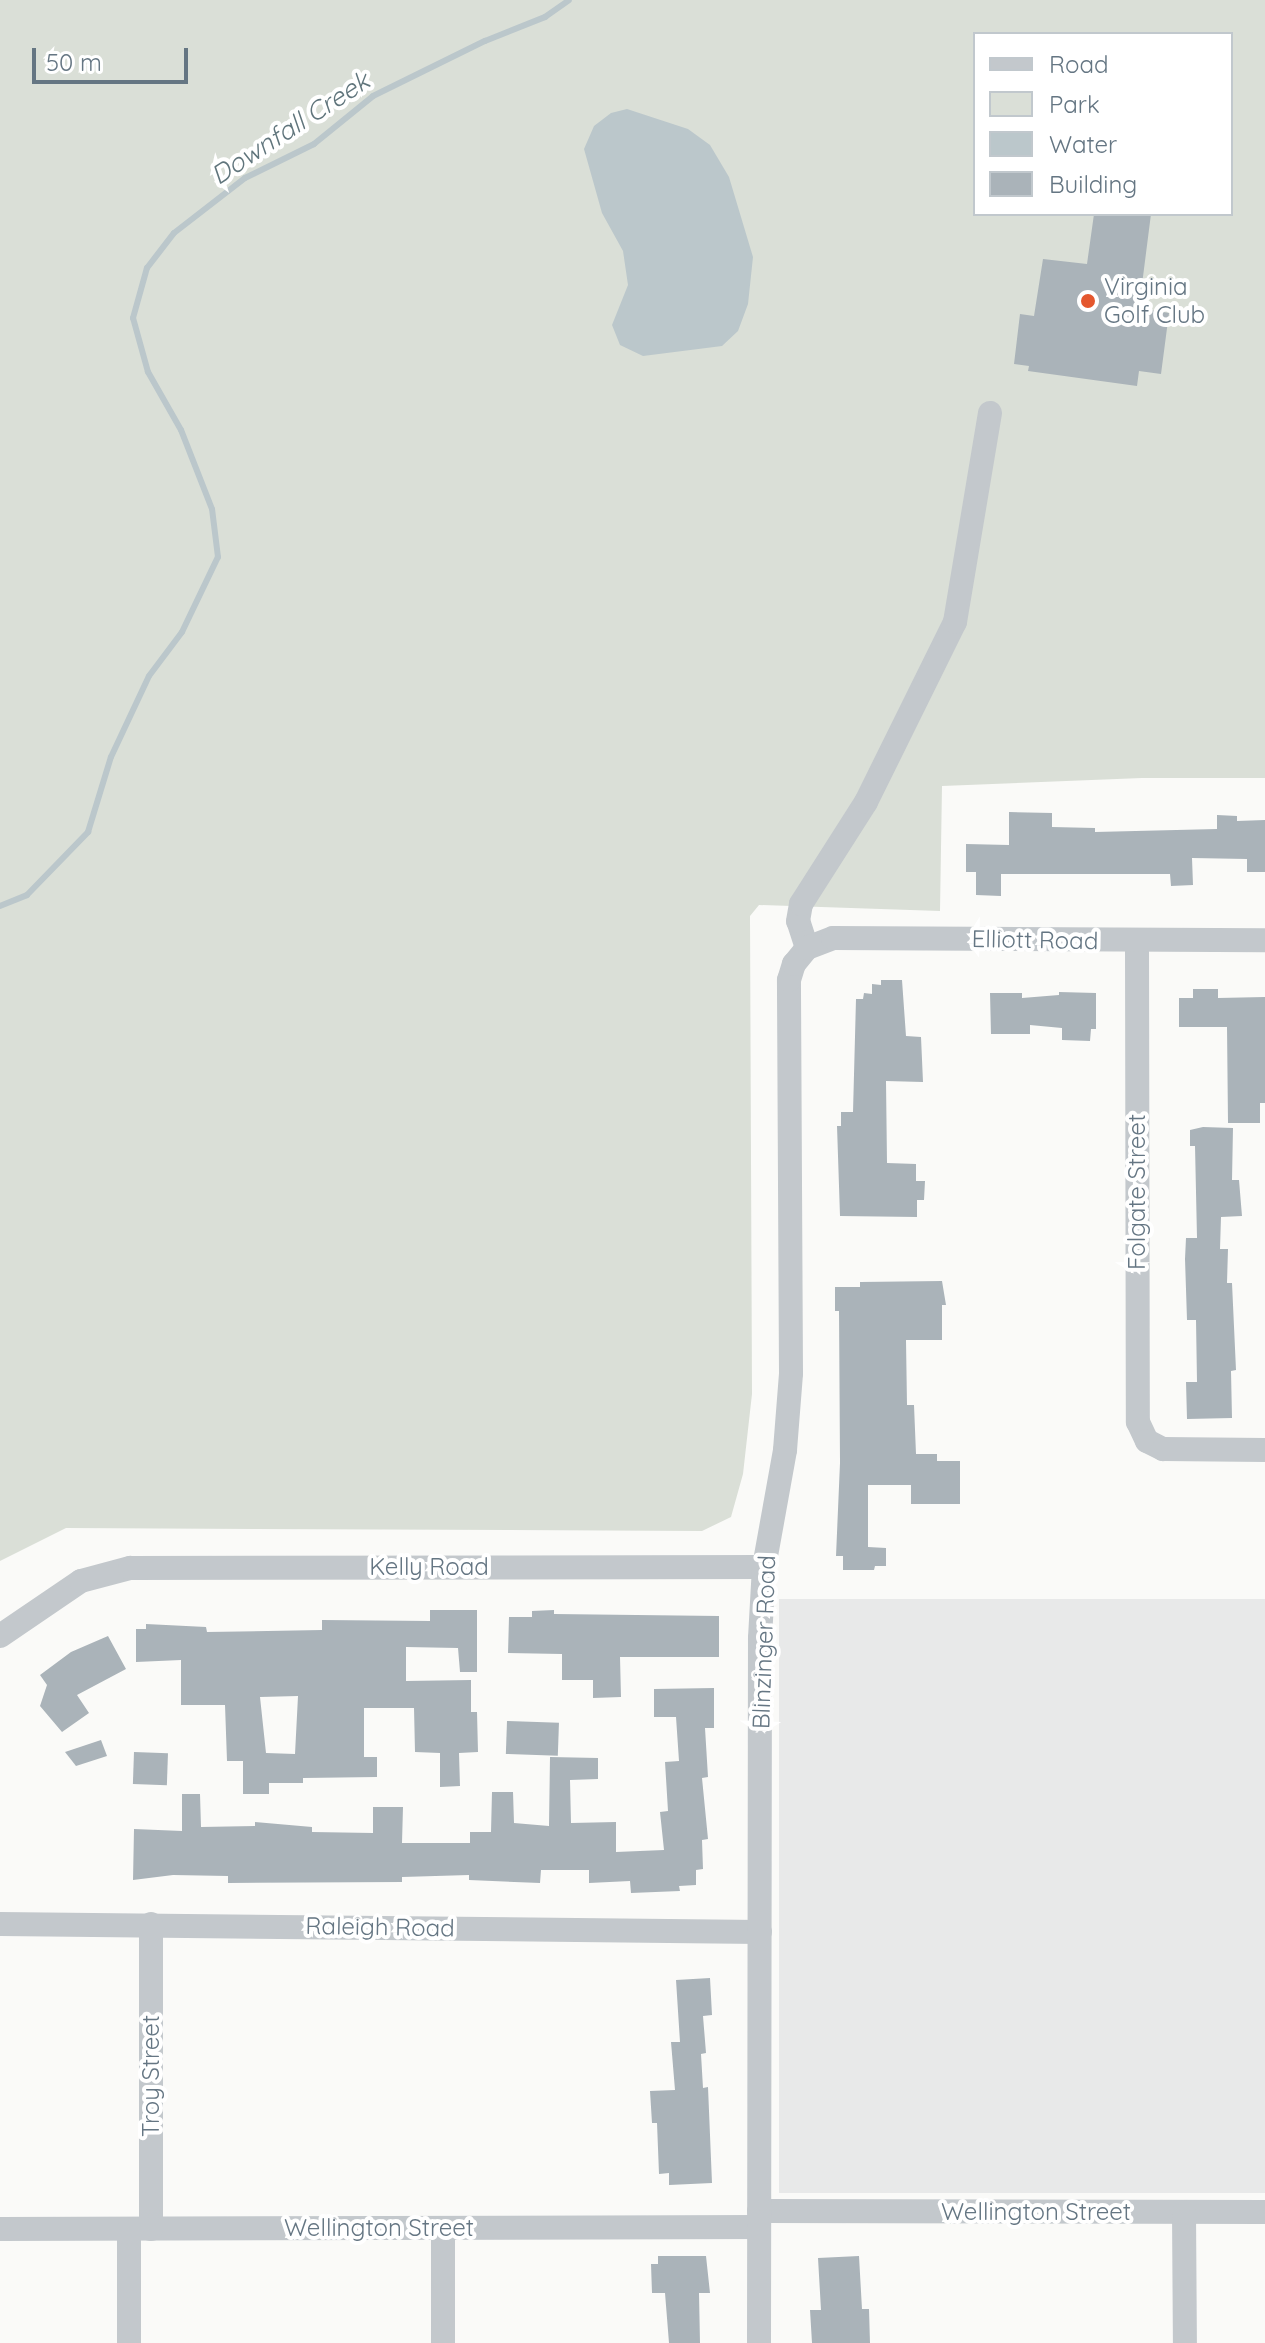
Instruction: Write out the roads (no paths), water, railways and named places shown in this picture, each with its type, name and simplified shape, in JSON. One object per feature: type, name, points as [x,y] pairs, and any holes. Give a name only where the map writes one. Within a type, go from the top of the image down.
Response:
[{"type":"street","points":[[807,948],[798,921],[801,904],[866,802],[955,622],[990,413]]},
{"type":"street","name":"Elliott Road","points":[[807,948],[833,938],[1265,940]]},
{"type":"street","name":"Folgate Street","points":[[1137,941],[1136,1411],[1140,1430],[1147,1441],[1173,1450],[1265,1450]]},
{"type":"street","name":"Blinzinger Road","points":[[759,2343],[760,1638],[764,1567],[785,1450],[791,1373],[789,980],[794,964],[807,948]]},
{"type":"street","name":"Kelly Road","points":[[0,1636],[59,1594],[95,1574],[130,1568],[764,1567]]},
{"type":"street","name":"Raleigh Road","points":[[0,1924],[760,1932]]},
{"type":"street","name":"Troy Street","points":[[129,2343],[140,2229],[151,1924]]},
{"type":"street","points":[[1184,2212],[1185,2343]]},
{"type":"street","name":"Wellington Street","points":[[0,2229],[443,2228],[759,2219],[1265,2212]]},
{"type":"street","points":[[443,2228],[443,2343]]},
{"type":"water","points":[[627,109],[688,129],[710,145],[729,177],[753,257],[748,304],[738,331],[722,346],[643,356],[620,345],[612,325],[628,285],[623,251],[602,213],[584,149],[594,126],[611,113]]},
{"type":"waterway","name":"Downfall Creek","points":[[0,906],[27,895],[88,832],[111,757],[149,676],[182,632],[218,557],[212,509],[181,430],[148,372],[133,318],[147,268],[174,233],[245,178],[314,144],[373,96],[485,41],[545,17],[569,0]]},
{"type":"place","name":"Virginia Golf Club","points":[[1088,301]]}]
